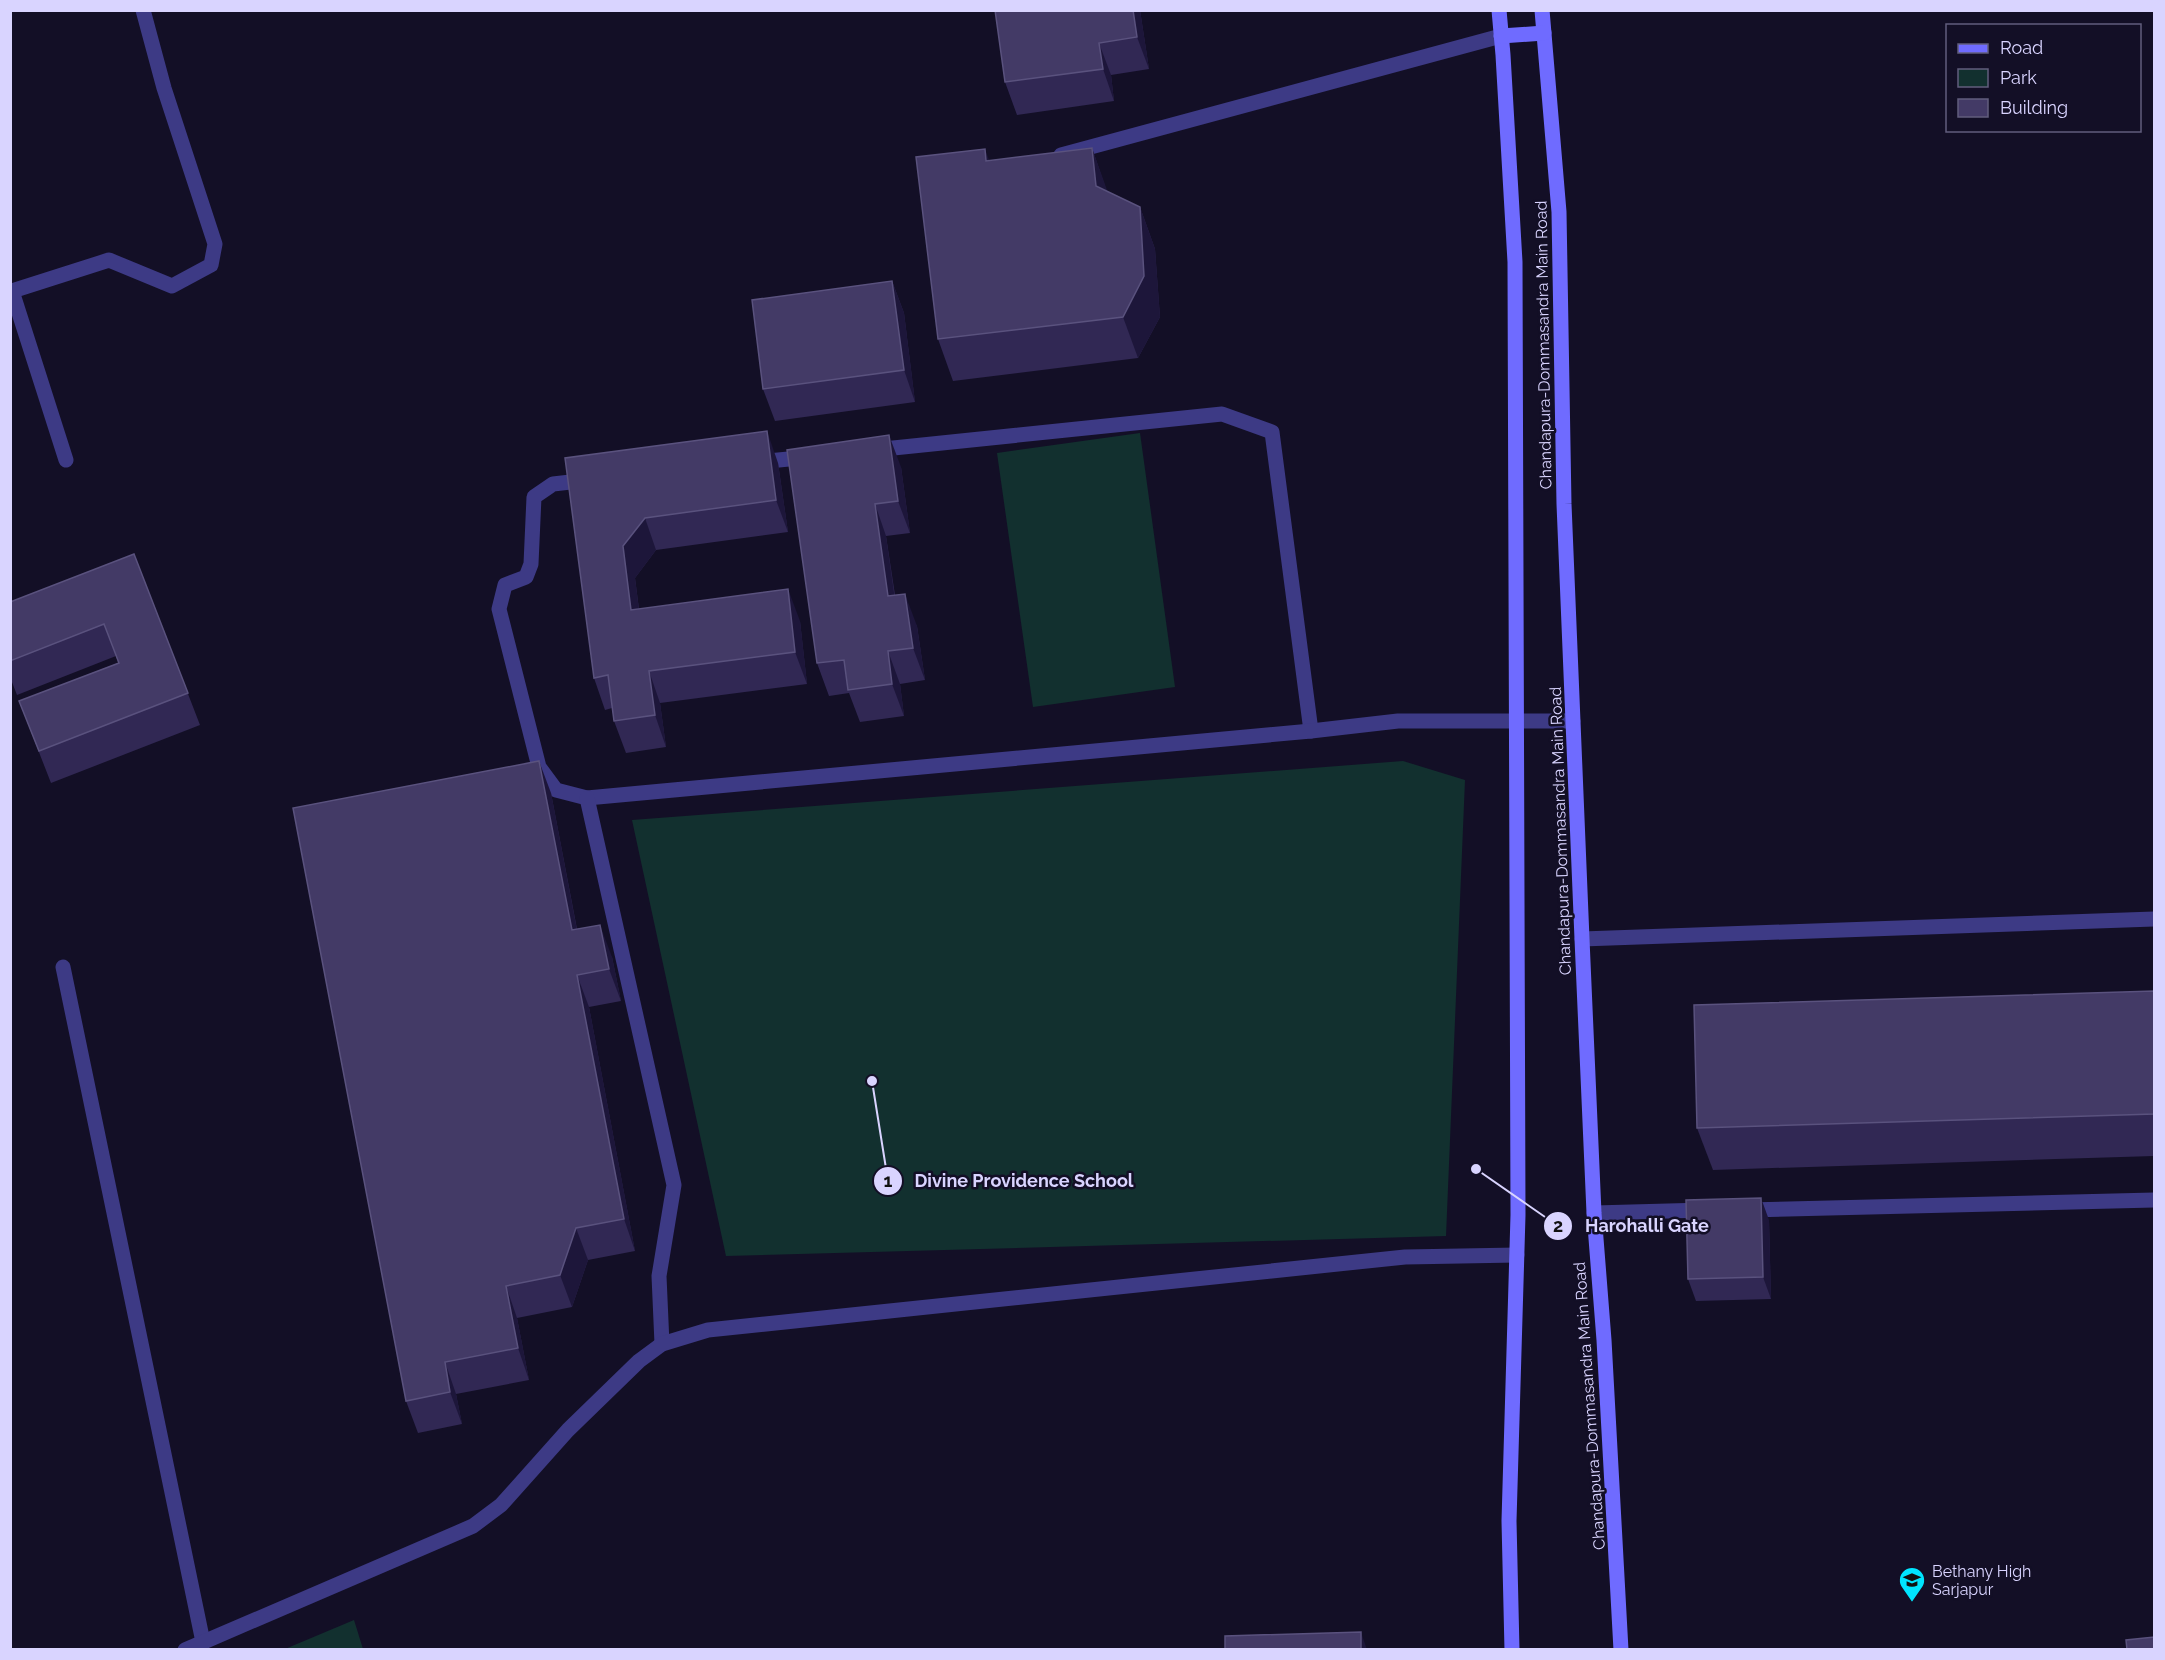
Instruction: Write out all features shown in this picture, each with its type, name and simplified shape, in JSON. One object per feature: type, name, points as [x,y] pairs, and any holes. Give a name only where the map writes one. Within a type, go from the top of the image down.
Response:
[{"type":"main road","name":"Chandapura-Dommasandra Main Road","points":[[1499,10],[1515,262],[1517,1255],[1509,1521],[1512,1650]]},
{"type":"main road","name":"Chandapura-Dommasandra Main Road","points":[[1542,10],[1560,212],[1564,504],[1582,939],[1594,1213],[1605,1352],[1621,1650]]},
{"type":"main road","points":[[1502,36],[1544,33]]},
{"type":"street","points":[[66,460],[12,291],[109,260],[172,286],[211,266],[215,244],[164,88],[143,10]]},
{"type":"street","points":[[1050,158],[1502,36]]},
{"type":"street","points":[[858,452],[1222,414],[1272,432],[1311,731]]},
{"type":"street","points":[[741,464],[823,455]]},
{"type":"street","points":[[600,479],[553,484],[534,497],[531,564],[526,577],[505,585],[499,609],[539,767],[556,790],[587,798],[1398,721],[1573,721]]},
{"type":"street","points":[[587,798],[674,1185],[659,1276],[662,1344]]},
{"type":"street","points":[[1582,939],[2154,919]]},
{"type":"street","points":[[63,967],[202,1642]]},
{"type":"street","points":[[1594,1213],[2154,1200]]},
{"type":"street","points":[[185,1650],[473,1526],[501,1505],[568,1430],[639,1361],[662,1344],[708,1330],[1405,1257],[1517,1255]]},
{"type":"green space","points":[[1140,433],[1175,687],[1033,707],[997,453]]},
{"type":"green space","points":[[1403,761],[1465,780],[1446,1236],[726,1256],[632,820]]},
{"type":"green space","points":[[354,1620],[363,1649],[285,1649]]},
{"type":"building","points":[[995,10],[1133,10],[1137,37],[1099,43],[1103,69],[1005,82]]},
{"type":"building","points":[[1092,148],[1096,186],[1140,207],[1144,276],[1123,317],[938,339],[916,157],[985,149],[986,161]]},
{"type":"building","points":[[892,281],[904,370],[763,389],[752,300]]},
{"type":"building","points":[[767,431],[776,500],[645,518],[623,546],[631,610],[788,589],[795,652],[649,671],[655,715],[614,721],[608,675],[594,678],[565,458]]},
{"type":"building","points":[[889,435],[898,501],[875,504],[888,596],[905,594],[913,648],[888,651],[892,684],[848,690],[844,660],[817,663],[787,450]]},
{"type":"building","points":[[134,554],[188,693],[39,751],[19,701],[119,663],[104,624],[10,661],[10,602]]},
{"type":"building","points":[[539,761],[572,930],[600,925],[609,969],[577,975],[624,1219],[576,1228],[560,1275],[506,1286],[518,1348],[445,1362],[450,1392],[406,1401],[293,808]]},
{"type":"building","points":[[2154,991],[2154,1114],[1697,1128],[1694,1005]]},
{"type":"building","points":[[1761,1198],[1763,1277],[1688,1279],[1686,1200]]},
{"type":"building","points":[[1361,1632],[1361,1650],[1225,1650],[1225,1636]]},
{"type":"building","points":[[2154,1637],[2154,1650],[2127,1650],[2126,1640]]},
{"type":"place","name":"Divine Providence School","points":[[872,1081]]},
{"type":"place","name":"Harohalli Gate","points":[[1476,1169]]},
{"type":"place","name":"Bethany High Sarjapur","points":[[1912,1603]]}]
